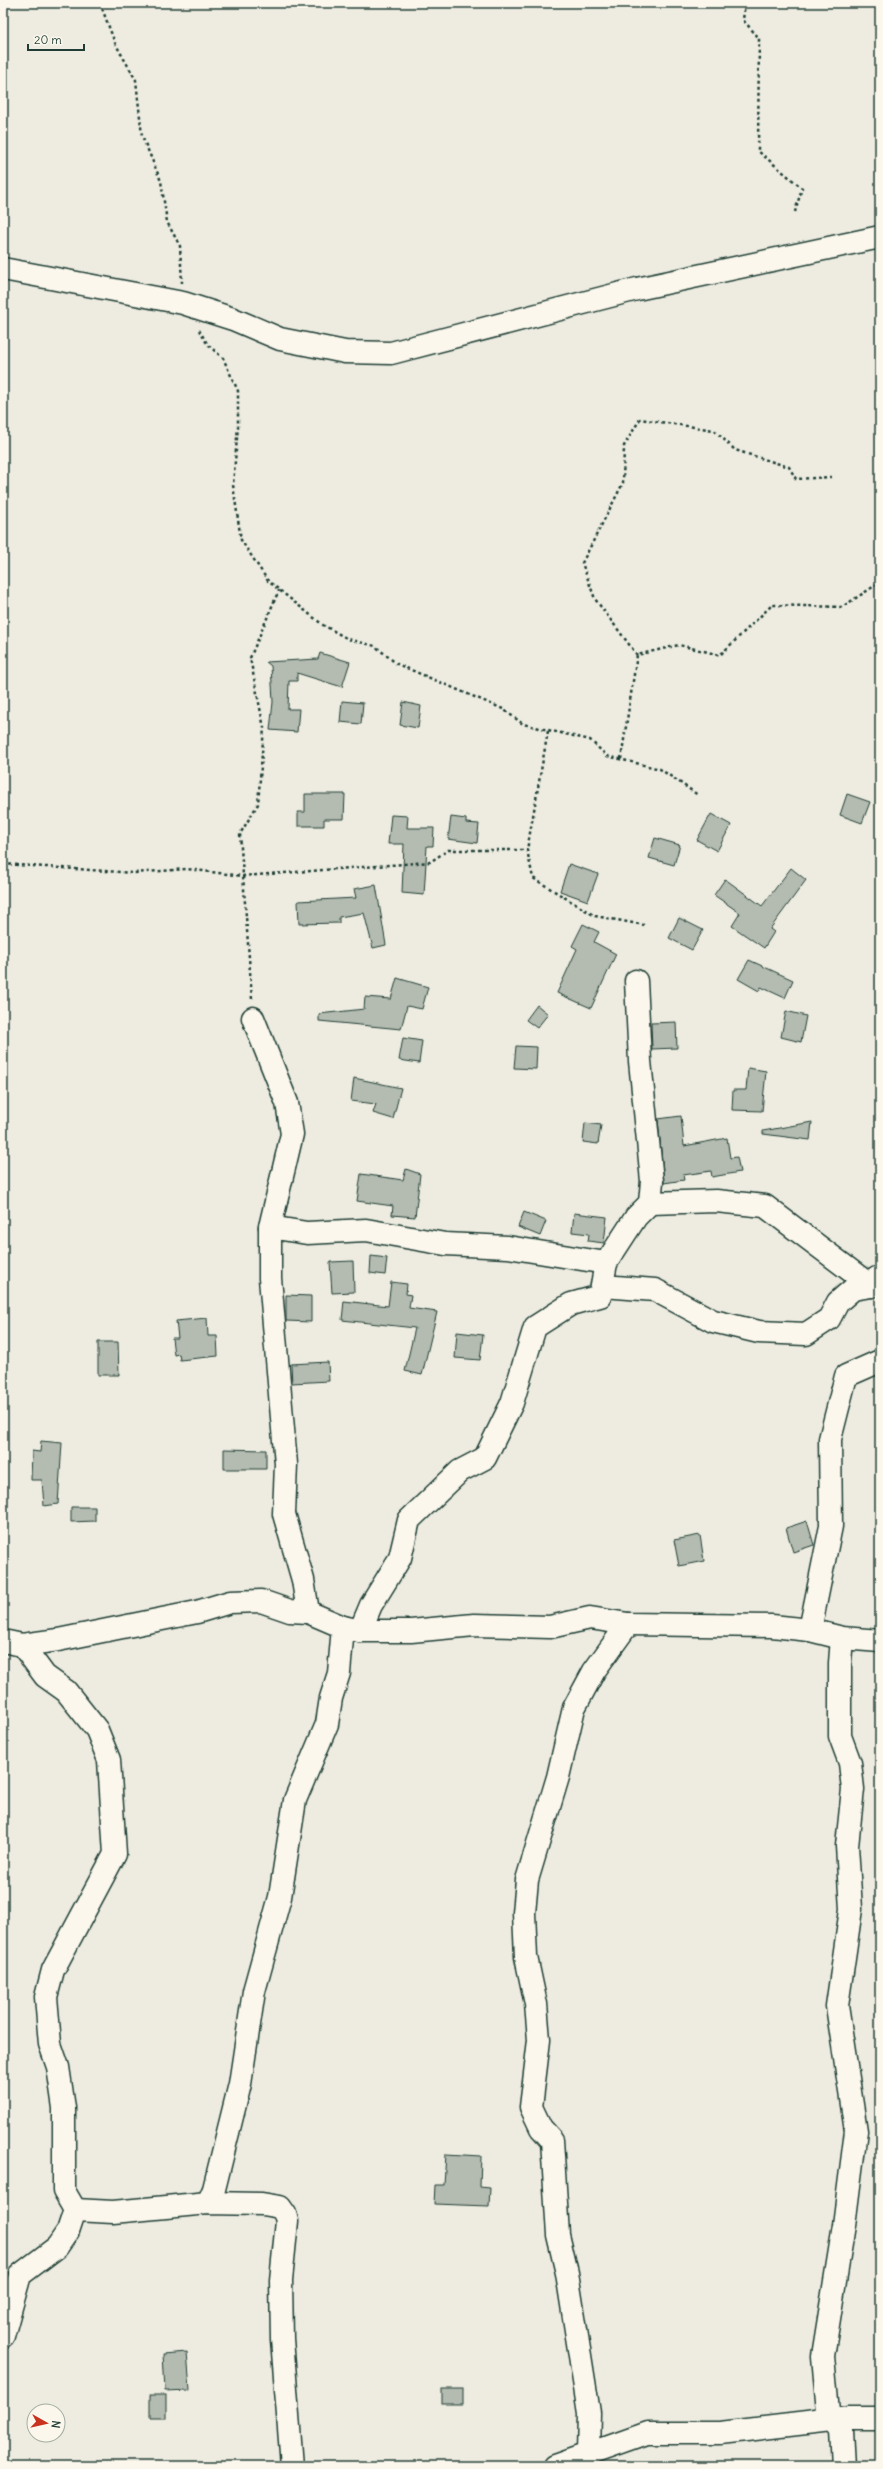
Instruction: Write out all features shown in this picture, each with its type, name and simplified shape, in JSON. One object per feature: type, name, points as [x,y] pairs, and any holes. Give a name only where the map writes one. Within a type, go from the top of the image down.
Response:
[{"type":"street","points":[[3,269],[183,303],[233,319],[280,339],[345,352],[391,353],[637,289],[880,237]]},
{"type":"street","points":[[636,981],[640,1062],[652,1181],[650,1203]]},
{"type":"street","points":[[253,1018],[287,1103],[292,1134],[270,1227],[270,1278],[286,1464],[284,1514],[303,1580],[308,1612]]},
{"type":"street","points":[[208,2203],[214,2189],[240,2084],[254,1991],[280,1897],[295,1800],[327,1724],[331,1698],[340,1673],[352,1629],[371,1605],[400,1558],[409,1520],[460,1471],[485,1458],[512,1403],[535,1327],[571,1304],[600,1296],[606,1264],[636,1216],[650,1203],[716,1201],[765,1206],[875,1280]]},
{"type":"street","points":[[270,1227],[307,1233],[366,1230],[444,1244],[508,1247],[606,1264]]},
{"type":"street","points":[[603,1286],[655,1290],[713,1321],[759,1332],[806,1334],[829,1319],[838,1302],[853,1289],[875,1280]]},
{"type":"street","points":[[810,1630],[831,1526],[830,1439],[846,1376],[880,1361]]},
{"type":"street","points":[[12,1643],[197,1612],[230,1602],[262,1601],[290,1611],[308,1612],[352,1629],[411,1631],[474,1625],[550,1627],[590,1618],[628,1624],[772,1626],[810,1630],[842,1638],[880,1641]]},
{"type":"street","points":[[588,2454],[589,2413],[567,2273],[558,2235],[552,2140],[541,2128],[531,2107],[539,2040],[536,2004],[526,1957],[524,1913],[527,1880],[558,1777],[574,1708],[594,1671],[628,1624]]},
{"type":"street","points":[[842,1638],[840,1663],[840,1736],[850,1763],[854,1789],[847,1846],[851,1910],[837,2006],[856,2132],[844,2226],[823,2356],[828,2412],[840,2430],[843,2466]]},
{"type":"street","points":[[3,2336],[20,2275],[57,2247],[68,2231],[75,2210],[64,2191],[64,2108],[58,2067],[50,2044],[46,1997],[53,1970],[115,1854],[109,1760],[97,1730],[66,1691],[46,1676],[12,1643]]},
{"type":"street","points":[[75,2210],[113,2212],[208,2203],[262,2204],[280,2207],[285,2214],[287,2221],[281,2280],[282,2332],[292,2466]]},
{"type":"street","points":[[554,2466],[647,2433],[720,2433],[775,2425],[834,2422],[850,2418],[880,2418]]},
{"type":"path","points":[[100,3],[115,43],[136,80],[142,136],[161,181],[167,222],[180,246],[183,303],[208,345],[223,358],[238,391],[238,426],[233,485],[241,540],[268,581],[323,625],[348,639],[375,646],[397,664],[503,709],[524,724],[590,740],[607,756],[660,769],[698,795]]},
{"type":"path","points":[[745,3],[744,20],[759,38],[758,151],[802,188],[795,212]]},
{"type":"path","points":[[621,759],[637,655],[594,599],[582,563],[623,483],[624,446],[640,419],[714,430],[735,450],[788,467],[796,479],[831,477]]},
{"type":"path","points":[[637,655],[679,646],[720,655],[772,605],[842,607],[876,585]]},
{"type":"path","points":[[253,1018],[240,834],[258,804],[264,728],[250,658],[279,590]]},
{"type":"path","points":[[548,731],[528,850],[533,878],[595,916],[644,925]]},
{"type":"path","points":[[3,864],[134,873],[187,868],[243,876],[430,862],[448,850],[528,850]]},
{"type":"building","points":[[320,653],[350,662],[342,687],[297,673],[297,681],[289,681],[288,709],[299,709],[297,732],[270,730],[273,702],[271,666],[266,662],[318,659]]},
{"type":"building","points":[[342,701],[363,703],[361,724],[340,722]]},
{"type":"building","points":[[403,702],[421,706],[418,728],[400,725]]},
{"type":"building","points":[[305,794],[345,794],[344,819],[324,819],[324,826],[298,826],[298,812],[305,812]]},
{"type":"building","points":[[847,794],[870,802],[862,823],[840,815]]},
{"type":"building","points":[[711,814],[731,825],[717,851],[697,840]]},
{"type":"building","points":[[391,815],[408,816],[407,828],[434,828],[433,846],[427,846],[424,895],[402,893],[404,844],[388,844]]},
{"type":"building","points":[[451,817],[466,819],[466,823],[479,824],[477,843],[448,839]]},
{"type":"building","points":[[655,838],[680,845],[674,865],[649,858]]},
{"type":"building","points":[[569,864],[598,874],[588,901],[560,891]]},
{"type":"building","points":[[791,868],[806,880],[770,929],[774,932],[764,948],[732,926],[740,913],[714,895],[725,879],[762,906]]},
{"type":"building","points":[[376,885],[386,945],[373,948],[364,913],[339,917],[339,923],[299,924],[298,901],[356,898],[354,889]]},
{"type":"building","points":[[679,918],[703,930],[692,950],[669,938]]},
{"type":"building","points":[[583,924],[599,932],[594,942],[616,954],[591,1008],[557,993],[577,949],[572,946]]},
{"type":"building","points":[[749,960],[793,980],[785,998],[761,987],[759,991],[738,979]]},
{"type":"building","points":[[397,978],[428,987],[422,1009],[407,1006],[401,1029],[319,1021],[319,1014],[364,1009],[365,997],[391,999]]},
{"type":"building","points":[[537,1005],[548,1014],[537,1028],[526,1020]]},
{"type":"building","points":[[786,1011],[806,1016],[801,1042],[781,1037]]},
{"type":"building","points":[[676,1022],[677,1048],[652,1049],[651,1023]]},
{"type":"building","points":[[403,1038],[422,1041],[419,1063],[399,1060]]},
{"type":"building","points":[[516,1046],[537,1047],[536,1069],[514,1068]]},
{"type":"building","points":[[748,1068],[766,1071],[762,1111],[732,1110],[733,1090],[746,1090]]},
{"type":"building","points":[[354,1078],[401,1088],[393,1119],[373,1113],[376,1104],[351,1101]]},
{"type":"building","points":[[681,1116],[684,1146],[727,1138],[730,1158],[737,1157],[740,1172],[712,1177],[711,1171],[683,1175],[684,1180],[664,1183],[658,1119]]},
{"type":"building","points":[[812,1122],[810,1140],[763,1134],[763,1131]]},
{"type":"building","points":[[585,1123],[601,1125],[598,1144],[583,1142]]},
{"type":"building","points":[[406,1169],[420,1174],[415,1217],[392,1215],[393,1206],[357,1201],[361,1174],[403,1180]]},
{"type":"building","points":[[524,1212],[546,1221],[540,1236],[518,1227]]},
{"type":"building","points":[[574,1213],[607,1217],[604,1243],[588,1241],[589,1234],[572,1232]]},
{"type":"building","points":[[371,1256],[387,1258],[385,1275],[370,1273]]},
{"type":"building","points":[[353,1261],[354,1292],[332,1293],[330,1262]]},
{"type":"building","points":[[391,1282],[407,1284],[406,1294],[411,1295],[409,1308],[437,1312],[422,1375],[405,1371],[415,1328],[342,1320],[344,1301],[388,1306]]},
{"type":"building","points":[[286,1295],[311,1296],[311,1322],[286,1321]]},
{"type":"building","points":[[207,1318],[208,1336],[217,1336],[218,1356],[180,1360],[179,1354],[174,1355],[172,1338],[178,1338],[176,1321]]},
{"type":"building","points":[[457,1332],[483,1335],[480,1360],[455,1358]]},
{"type":"building","points":[[98,1342],[118,1342],[119,1375],[98,1375]]},
{"type":"building","points":[[328,1362],[329,1381],[292,1383],[291,1364]]},
{"type":"building","points":[[41,1441],[62,1443],[58,1504],[44,1506],[42,1480],[31,1480],[32,1451],[40,1452]]},
{"type":"building","points":[[224,1449],[266,1450],[266,1469],[224,1469]]},
{"type":"building","points":[[71,1507],[95,1507],[95,1521],[71,1522]]},
{"type":"building","points":[[807,1521],[814,1545],[793,1552],[786,1528]]},
{"type":"building","points":[[700,1535],[704,1561],[679,1566],[674,1540]]},
{"type":"building","points":[[446,2154],[481,2156],[480,2187],[490,2188],[489,2206],[434,2204],[435,2185],[444,2185]]},
{"type":"building","points":[[187,2352],[190,2390],[165,2391],[163,2354]]},
{"type":"building","points":[[442,2389],[463,2389],[463,2404],[442,2404]]},
{"type":"building","points":[[150,2395],[166,2395],[166,2418],[150,2418]]}]
